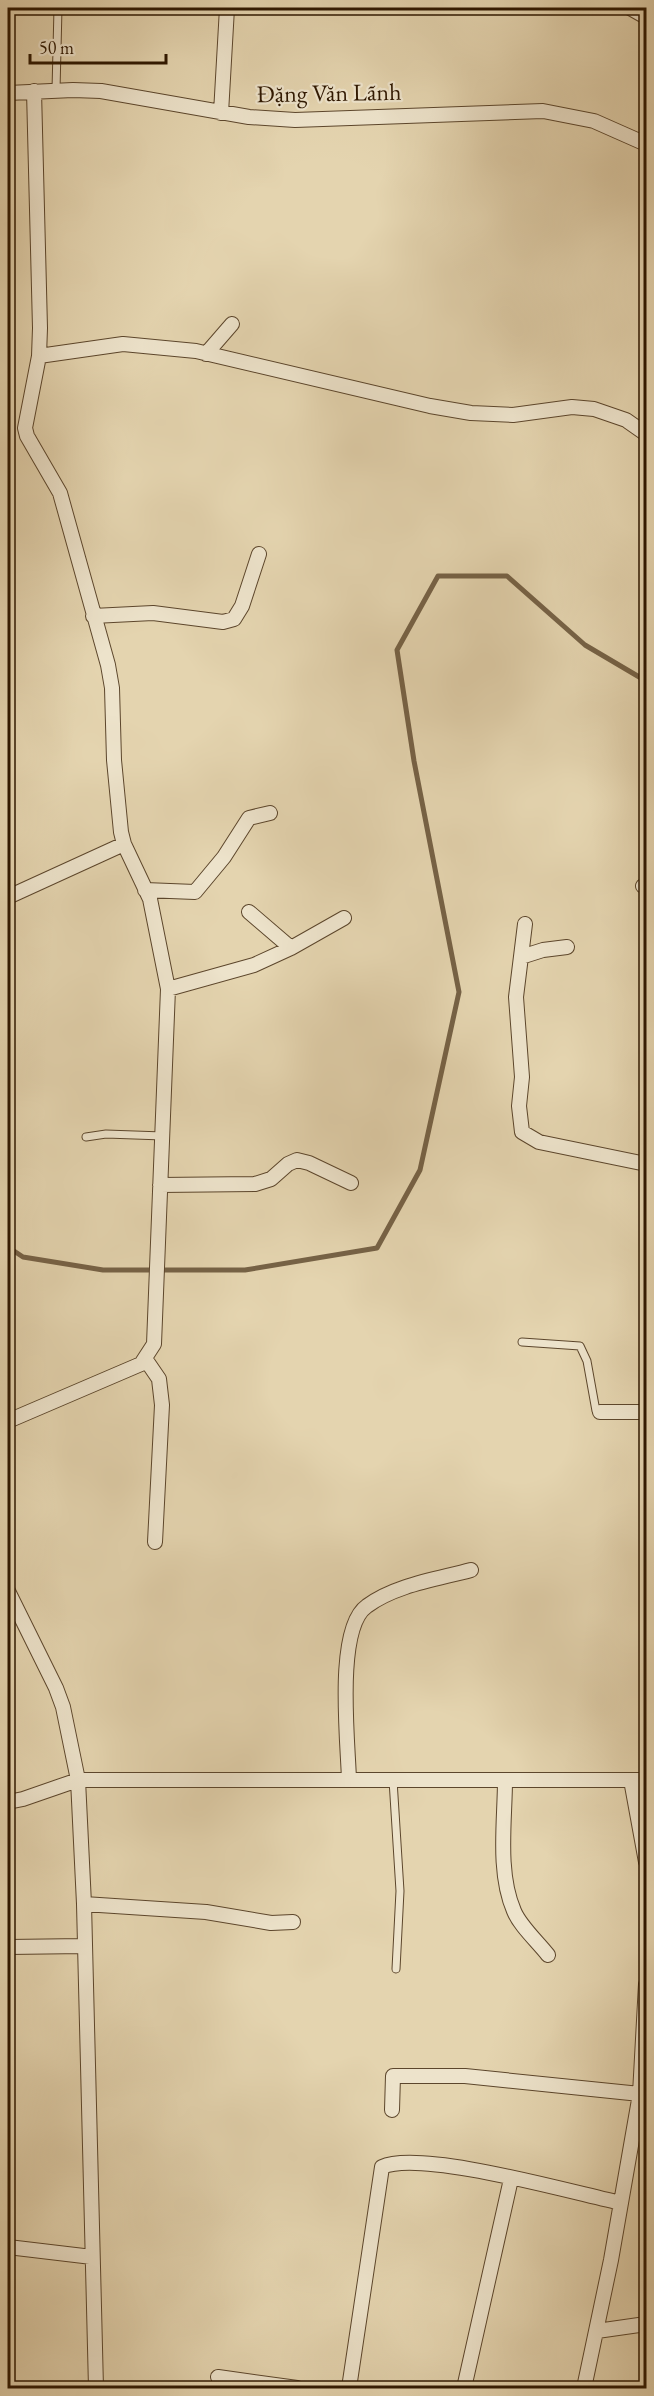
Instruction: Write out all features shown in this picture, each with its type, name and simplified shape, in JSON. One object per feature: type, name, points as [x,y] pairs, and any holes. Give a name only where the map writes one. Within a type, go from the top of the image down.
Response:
[{"type":"street","points":[[221,113],[227,8]]},
{"type":"street","name":"Đặng Văn Lãnh","points":[[8,93],[56,90],[101,91],[221,113],[295,120],[543,111],[594,121],[646,144]]},
{"type":"street","points":[[8,1421],[146,1360],[154,1344],[168,989],[150,899],[124,844],[114,760],[112,688],[60,493],[27,436],[26,428],[39,356],[41,306],[34,91]]},
{"type":"street","points":[[206,354],[232,324]]},
{"type":"street","points":[[39,356],[123,344],[206,354],[430,406],[471,413],[513,415],[572,407],[594,410],[626,420],[646,434]]},
{"type":"street","points":[[93,615],[153,613],[223,622],[234,619],[242,606],[259,554]]},
{"type":"street","points":[[145,890],[195,892],[224,857],[249,818],[270,813]]},
{"type":"street","points":[[8,897],[124,844]]},
{"type":"street","points":[[249,912],[291,948]]},
{"type":"street","points":[[168,989],[254,965],[291,948],[344,918]]},
{"type":"street","points":[[525,924],[516,997],[522,1077],[519,1106],[522,1132],[539,1142],[646,1164]]},
{"type":"street","points":[[521,957],[567,946]]},
{"type":"street","points":[[160,1185],[255,1184],[271,1179],[288,1164],[297,1160],[309,1163],[351,1183]]},
{"type":"street","points":[[146,1360],[159,1379],[162,1405],[155,1542]]},
{"type":"street","points":[[600,1412],[646,1412]]},
{"type":"street","points":[[349,1780],[346,1653],[358,1613],[368,1605],[398,1591],[471,1570]]},
{"type":"street","points":[[8,1591],[56,1688],[63,1707],[78,1780],[84,1904],[96,2388]]},
{"type":"street","points":[[8,1802],[78,1780],[646,1780]]},
{"type":"street","points":[[505,1780],[505,1863],[509,1894],[514,1912],[548,1955]]},
{"type":"street","points":[[631,1780],[646,1862]]},
{"type":"street","points":[[84,1904],[206,1912],[271,1923],[293,1922]]},
{"type":"street","points":[[8,1947],[84,1946]]},
{"type":"street","points":[[584,2388],[597,2331],[644,2077],[646,1984]]},
{"type":"street","points":[[392,2110],[393,2076],[465,2076],[640,2094]]},
{"type":"street","points":[[349,2388],[382,2167],[390,2163],[407,2162],[464,2167],[621,2203]]},
{"type":"street","points":[[465,2388],[511,2179]]},
{"type":"street","points":[[8,2247],[92,2257]]},
{"type":"street","points":[[597,2331],[646,2324]]},
{"type":"street","points":[[218,2377],[297,2388]]},
{"type":"lane","points":[[56,90],[58,8]]},
{"type":"lane","points":[[623,8],[646,21]]},
{"type":"lane","points":[[86,1137],[106,1134],[163,1136]]},
{"type":"lane","points":[[522,1342],[580,1346],[587,1361],[596,1411],[600,1412]]},
{"type":"lane","points":[[393,1780],[400,1892],[396,1969]]},
{"type":"waterway","points":[[8,1247],[23,1257],[103,1270],[245,1270],[377,1248],[420,1170],[459,992],[414,761],[397,650],[438,576],[507,576],[585,645],[646,681]]}]
